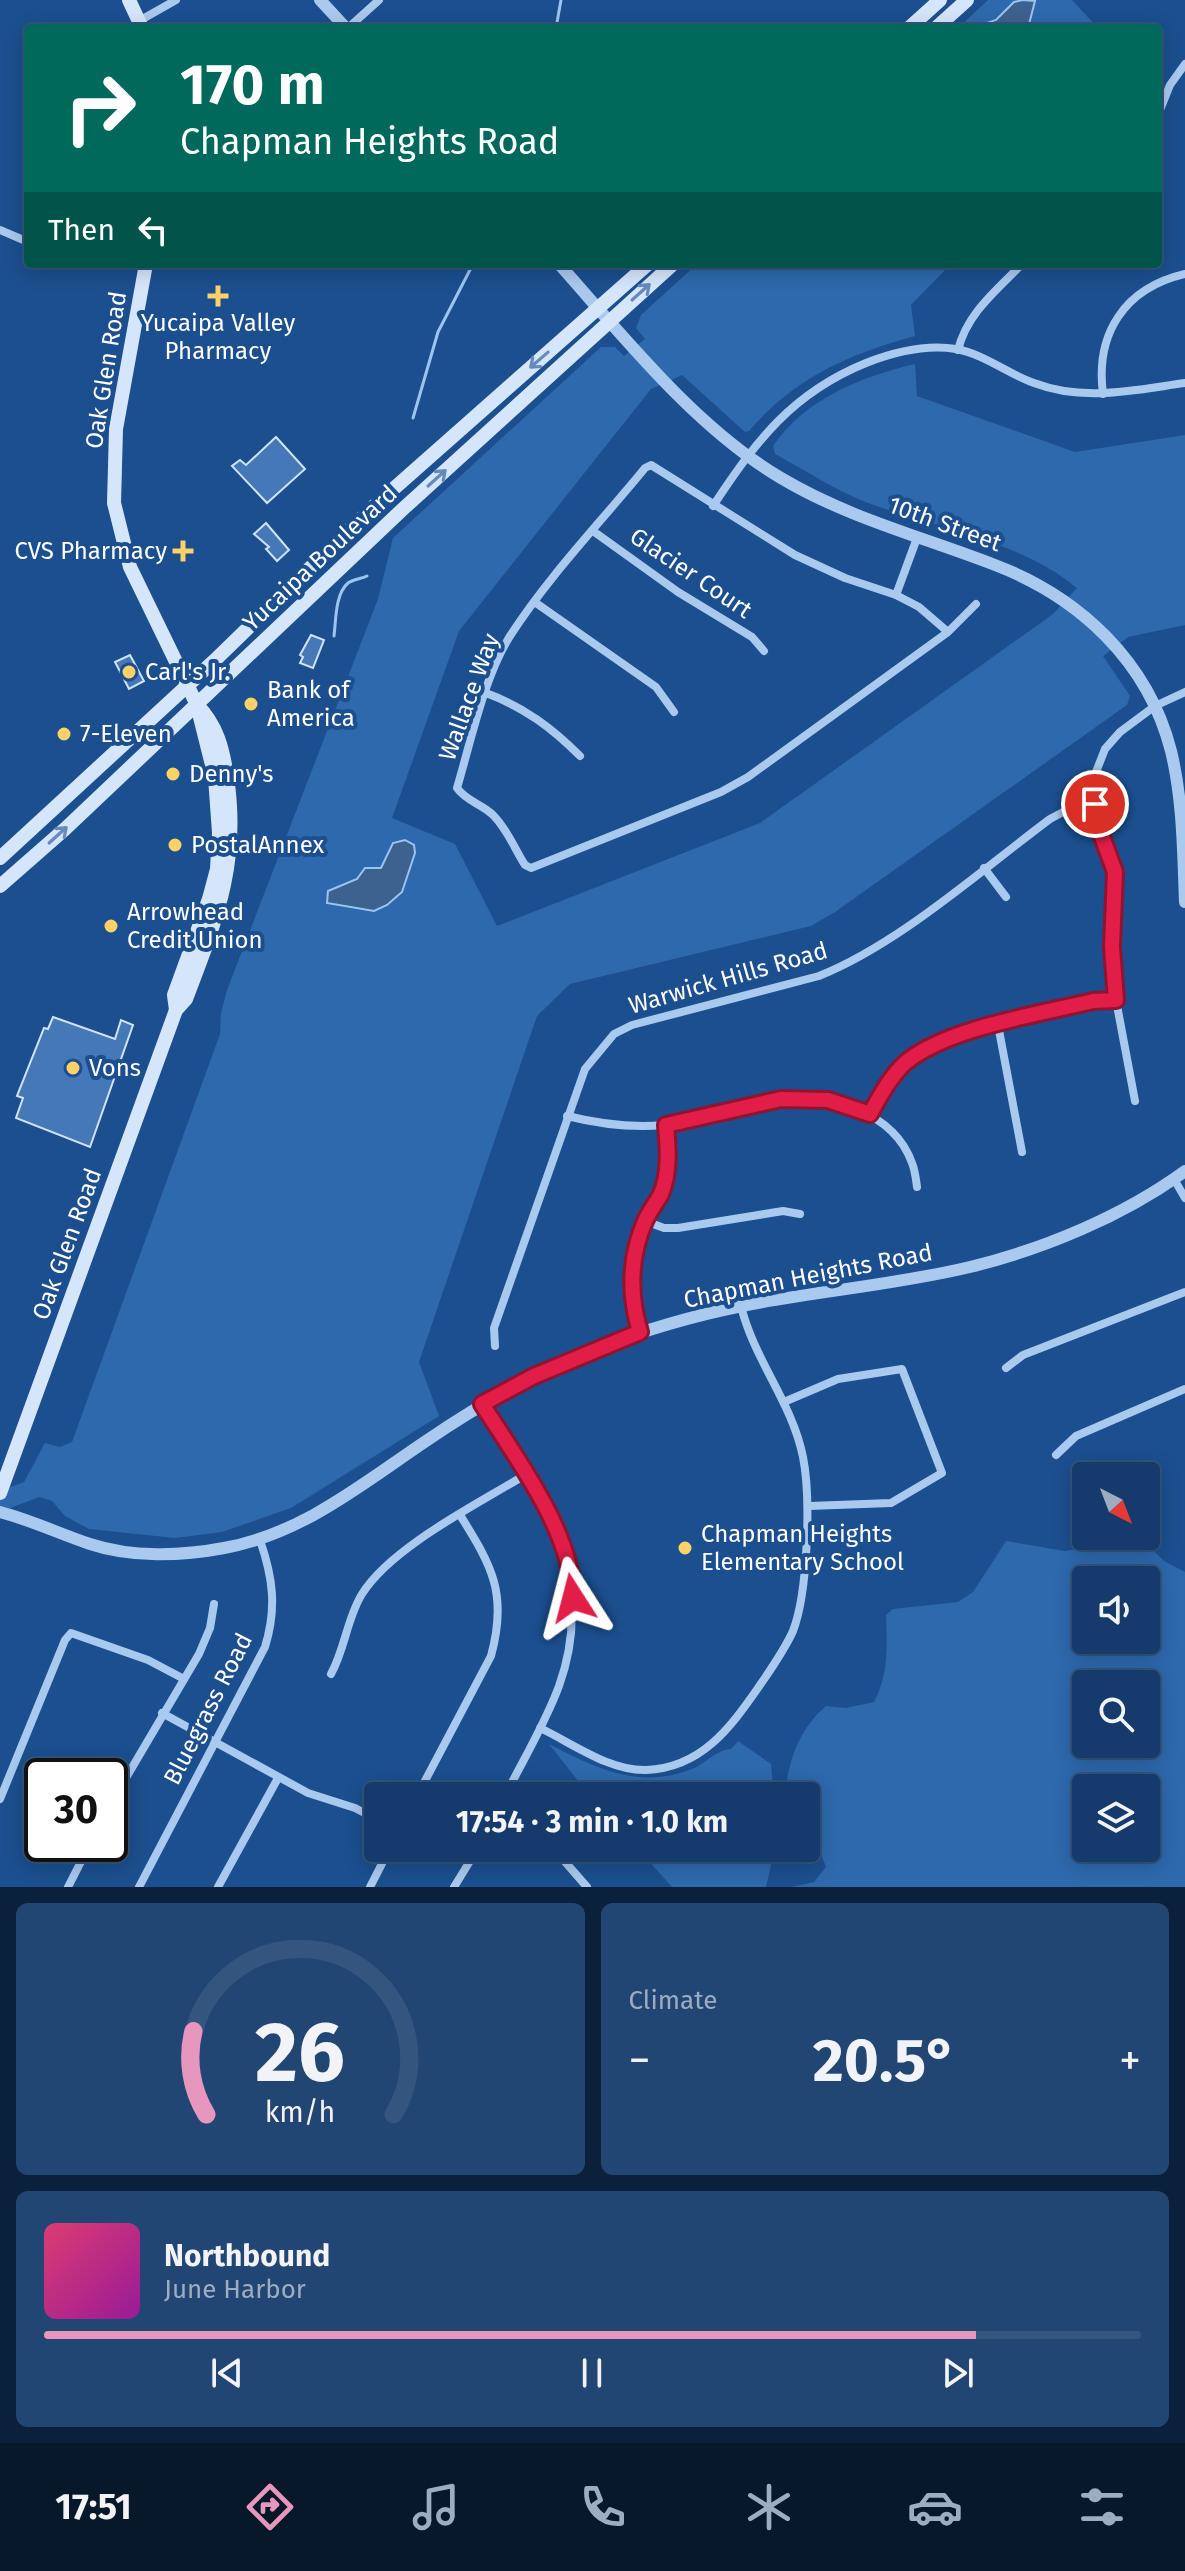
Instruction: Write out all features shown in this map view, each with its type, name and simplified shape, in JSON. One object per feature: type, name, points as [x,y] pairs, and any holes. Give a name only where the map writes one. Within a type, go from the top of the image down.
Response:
[{"type":"main road","points":[[129,0],[141,24]]},
{"type":"main road","points":[[913,24],[940,0]]},
{"type":"main road","points":[[940,24],[967,0]]},
{"type":"main road","name":"Oak Glen Road","points":[[0,1493],[176,1010],[174,995],[217,869],[219,833],[215,777],[197,705],[138,586],[123,547],[114,503],[116,429],[145,268]]},
{"type":"main road","name":"Yucaipa Boulevard","points":[[0,858],[189,684],[373,507],[643,268]]},
{"type":"main road","name":"Yucaipa Boulevard","points":[[0,886],[393,519],[669,268]]},
{"type":"street","points":[[142,24],[176,0]]},
{"type":"street","points":[[320,0],[343,24]]},
{"type":"street","points":[[352,24],[379,0]]},
{"type":"street","points":[[1162,105],[1170,85],[1185,64]]},
{"type":"street","points":[[0,230],[24,240]]},
{"type":"street","name":"10th Street","points":[[563,268],[677,395],[777,476],[810,494],[917,538],[1022,576],[1075,607],[1116,646],[1140,678],[1155,706],[1170,750],[1179,798],[1185,902]]},
{"type":"street","points":[[958,350],[962,332],[974,314],[1018,268]]},
{"type":"street","points":[[1103,394],[1101,360],[1107,336],[1120,314],[1158,280],[1185,274]]},
{"type":"street","points":[[713,506],[747,454],[780,416],[811,391],[842,373],[883,357],[914,349],[958,350],[1035,384],[1062,391],[1103,394],[1185,383]]},
{"type":"street","name":"Wallace Way","points":[[948,632],[919,607],[896,595],[845,578],[795,555],[651,465],[645,468],[593,531],[509,638],[486,693],[457,788],[462,796],[492,814],[511,837],[525,865],[531,868],[721,792],[748,777],[948,632],[976,604]]},
{"type":"street","name":"Glacier Court","points":[[593,531],[678,592],[752,637],[764,651]]},
{"type":"street","points":[[896,595],[917,538]]},
{"type":"street","points":[[536,603],[656,687],[674,712]]},
{"type":"street","points":[[1135,1101],[1116,1000],[1112,947],[1115,872],[1097,823],[1096,772],[1105,749],[1120,732],[1155,706],[1185,692]]},
{"type":"street","points":[[486,693],[526,711],[553,729],[580,756]]},
{"type":"street","name":"Warwick Hills Road","points":[[495,1346],[494,1328],[567,1116],[585,1069],[614,1034],[632,1025],[838,969],[875,949],[1050,819],[1065,811],[1095,804]]},
{"type":"street","points":[[984,868],[1006,897]]},
{"type":"street","points":[[870,1114],[888,1082],[914,1057],[944,1040],[1093,1001],[1116,1000]]},
{"type":"street","points":[[998,1025],[1022,1152]]},
{"type":"street","points":[[567,1116],[601,1125],[666,1125],[781,1099],[828,1100],[870,1114],[892,1132],[912,1161],[917,1187]]},
{"type":"street","points":[[640,1332],[631,1281],[636,1245],[661,1193],[666,1174],[669,1154],[666,1125]]},
{"type":"street","points":[[1179,1175],[1185,1198]]},
{"type":"street","name":"Chapman Heights Road","points":[[0,1512],[94,1546],[140,1553],[181,1554],[260,1540],[326,1509],[482,1404],[534,1376],[640,1332],[741,1306],[915,1278],[983,1263],[1075,1230],[1123,1208],[1179,1175]]},
{"type":"street","points":[[645,1221],[664,1228],[678,1228],[783,1211],[800,1214]]},
{"type":"street","points":[[1006,1368],[1023,1355],[1185,1292]]},
{"type":"street","points":[[540,1728],[607,1761],[645,1770],[689,1760],[729,1729],[779,1657],[794,1629],[809,1506],[803,1457],[784,1402],[751,1342],[741,1306]]},
{"type":"street","points":[[784,1402],[838,1379],[902,1369],[942,1473],[891,1503],[809,1506]]},
{"type":"street","points":[[1056,1455],[1076,1436],[1185,1389]]},
{"type":"street","points":[[482,1404],[554,1525],[566,1556],[573,1588],[573,1625],[567,1662],[540,1728],[512,1782]]},
{"type":"street","points":[[331,1674],[342,1655],[356,1606],[371,1582],[391,1562],[525,1475]]},
{"type":"street","points":[[424,1782],[491,1656],[496,1637],[497,1588],[493,1574],[488,1560],[460,1515]]},
{"type":"street","name":"Bluegrass Road","points":[[139,1887],[259,1662],[271,1629],[274,1612],[271,1574],[260,1540]]},
{"type":"street","points":[[128,1773],[184,1679],[210,1628],[214,1604]]},
{"type":"street","points":[[0,1799],[65,1640],[71,1633],[148,1660],[184,1679]]},
{"type":"street","points":[[162,1713],[278,1778],[364,1814]]},
{"type":"street","points":[[218,1887],[278,1778]]},
{"type":"street","points":[[68,1887],[81,1862]]},
{"type":"street","points":[[370,1887],[383,1862]]},
{"type":"street","points":[[454,1887],[469,1862]]},
{"type":"street","points":[[565,1862],[587,1887]]},
{"type":"shaded area","points":[[988,0],[1072,0],[1094,24],[962,24]]},
{"type":"shaded area","points":[[1035,1],[1029,24],[984,24],[996,20],[1014,2]]},
{"type":"shaded area","points":[[693,268],[947,268],[911,305],[915,336],[824,370],[785,396],[749,431],[745,432],[682,375],[651,389],[459,631],[392,818],[455,844],[497,926],[760,823],[1053,614],[1077,588],[1030,558],[977,537],[868,503],[775,454],[773,446],[786,429],[818,402],[855,383],[915,364],[917,396],[1075,452],[1185,435],[1185,625],[1128,637],[1103,656],[1130,696],[1127,705],[835,912],[811,926],[570,984],[537,1016],[419,1362],[439,1416],[291,1508],[222,1532],[175,1538],[89,1529],[65,1516],[52,1501],[39,1497],[0,1512],[0,1491],[24,1482],[45,1443],[60,1447],[72,1442],[220,1034],[227,990],[378,599],[393,538],[601,347],[615,347],[624,356],[645,339],[636,328],[641,315]]},
{"type":"shaded area","points":[[405,840],[414,845],[415,853],[402,892],[387,905],[374,911],[327,903],[328,891],[357,879],[365,868],[381,868],[393,843]]},
{"type":"shaded area","points":[[1006,1541],[1065,1551],[1153,1550],[1164,1561],[1185,1572],[1185,1887],[792,1887],[814,1882],[826,1867],[820,1852],[820,1782],[787,1782],[792,1758],[802,1735],[826,1706],[846,1708],[874,1702],[885,1670],[886,1615],[893,1609],[958,1602],[973,1592]]},
{"type":"shaded area","points":[[738,1741],[771,1764],[773,1782],[579,1782],[549,1744],[601,1768],[636,1777],[673,1775],[731,1749]]},
{"type":"shaded area","points":[[650,1862],[772,1862],[766,1887],[672,1887]]},
{"type":"building","points":[[276,437],[305,469],[267,503],[232,466],[240,460],[246,465]]},
{"type":"building","points":[[266,523],[289,550],[277,561],[266,549],[269,547],[254,534]]},
{"type":"building","points":[[311,635],[324,640],[313,668],[300,663],[303,657],[300,655]]},
{"type":"building","name":"Carl's Jr.","points":[[130,655],[144,681],[129,689],[115,662]]},
{"type":"building","name":"Vons","points":[[53,1017],[115,1039],[121,1020],[133,1025],[90,1147],[16,1118],[23,1098],[17,1096],[44,1028],[48,1029]]},
{"type":"waterway","points":[[557,24],[561,0]]},
{"type":"waterway","points":[[413,418],[438,332],[471,268]]},
{"type":"waterway","points":[[334,636],[337,608],[344,588],[348,583],[367,576]]},
{"type":"place","name":"Yucaipa Valley Pharmacy","points":[[218,296]]},
{"type":"place","name":"CVS Pharmacy","points":[[183,551]]},
{"type":"place","name":"Carl's Jr.","points":[[129,672]]},
{"type":"place","name":"Bank of America","points":[[251,704]]},
{"type":"place","name":"7-Eleven","points":[[64,734]]},
{"type":"place","name":"Denny's","points":[[173,774]]},
{"type":"place","name":"PostalAnnex","points":[[175,845]]},
{"type":"place","name":"Arrowhead Credit Union","points":[[111,926]]},
{"type":"place","name":"Vons","points":[[73,1068]]},
{"type":"place","name":"Chapman Heights Elementary School","points":[[685,1548]]},
{"type":"route","points":[[573,1598],[566,1556],[554,1525],[482,1404],[534,1376],[640,1332],[632,1296],[633,1263],[636,1245],[661,1193],[666,1174],[669,1154],[666,1125],[781,1099],[828,1100],[870,1114],[888,1082],[904,1064],[944,1040],[1093,1001],[1116,1000],[1112,947],[1115,872],[1101,838],[1095,804]]}]
